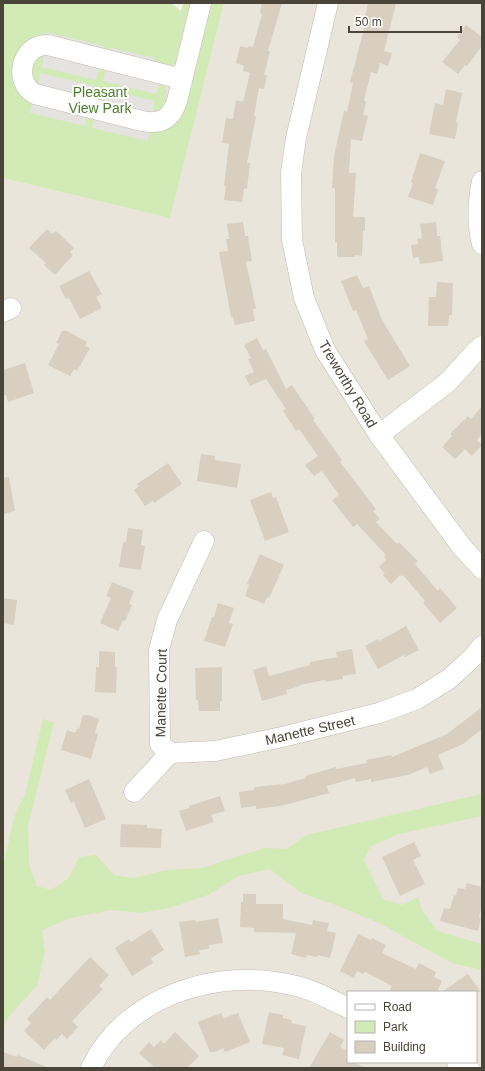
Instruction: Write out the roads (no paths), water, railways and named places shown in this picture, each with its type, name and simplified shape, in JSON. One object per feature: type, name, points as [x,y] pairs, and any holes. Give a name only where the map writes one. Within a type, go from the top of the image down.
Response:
[{"type":"street","points":[[182,79],[48,45],[37,46],[29,53],[25,59],[22,72],[24,84],[30,92],[35,94],[148,122],[164,119],[172,112],[177,101],[201,3]]},
{"type":"street","name":"Treworthy Road","points":[[328,3],[296,138],[291,173],[292,240],[304,298],[325,350],[379,435],[462,547],[482,569]]},
{"type":"street","points":[[482,181],[480,188],[479,210],[480,236],[482,244]]},
{"type":"street","points":[[379,435],[448,382],[482,346]]},
{"type":"street","name":"Manette Court","points":[[170,753],[160,744],[159,650],[167,620],[204,541]]},
{"type":"street","name":"Manette Street","points":[[170,753],[214,751],[282,737],[379,713],[417,699],[449,679],[474,656],[482,646]]},
{"type":"street","points":[[134,792],[170,753]]},
{"type":"street","points":[[94,1064],[107,1041],[139,1012],[175,993],[193,986],[242,980],[269,981],[292,985],[315,993],[347,1008]]},
{"type":"street","points":[[459,1063],[469,1068]]},
{"type":"park label","name":"Pleasant View Park","points":[[100,100]]}]
